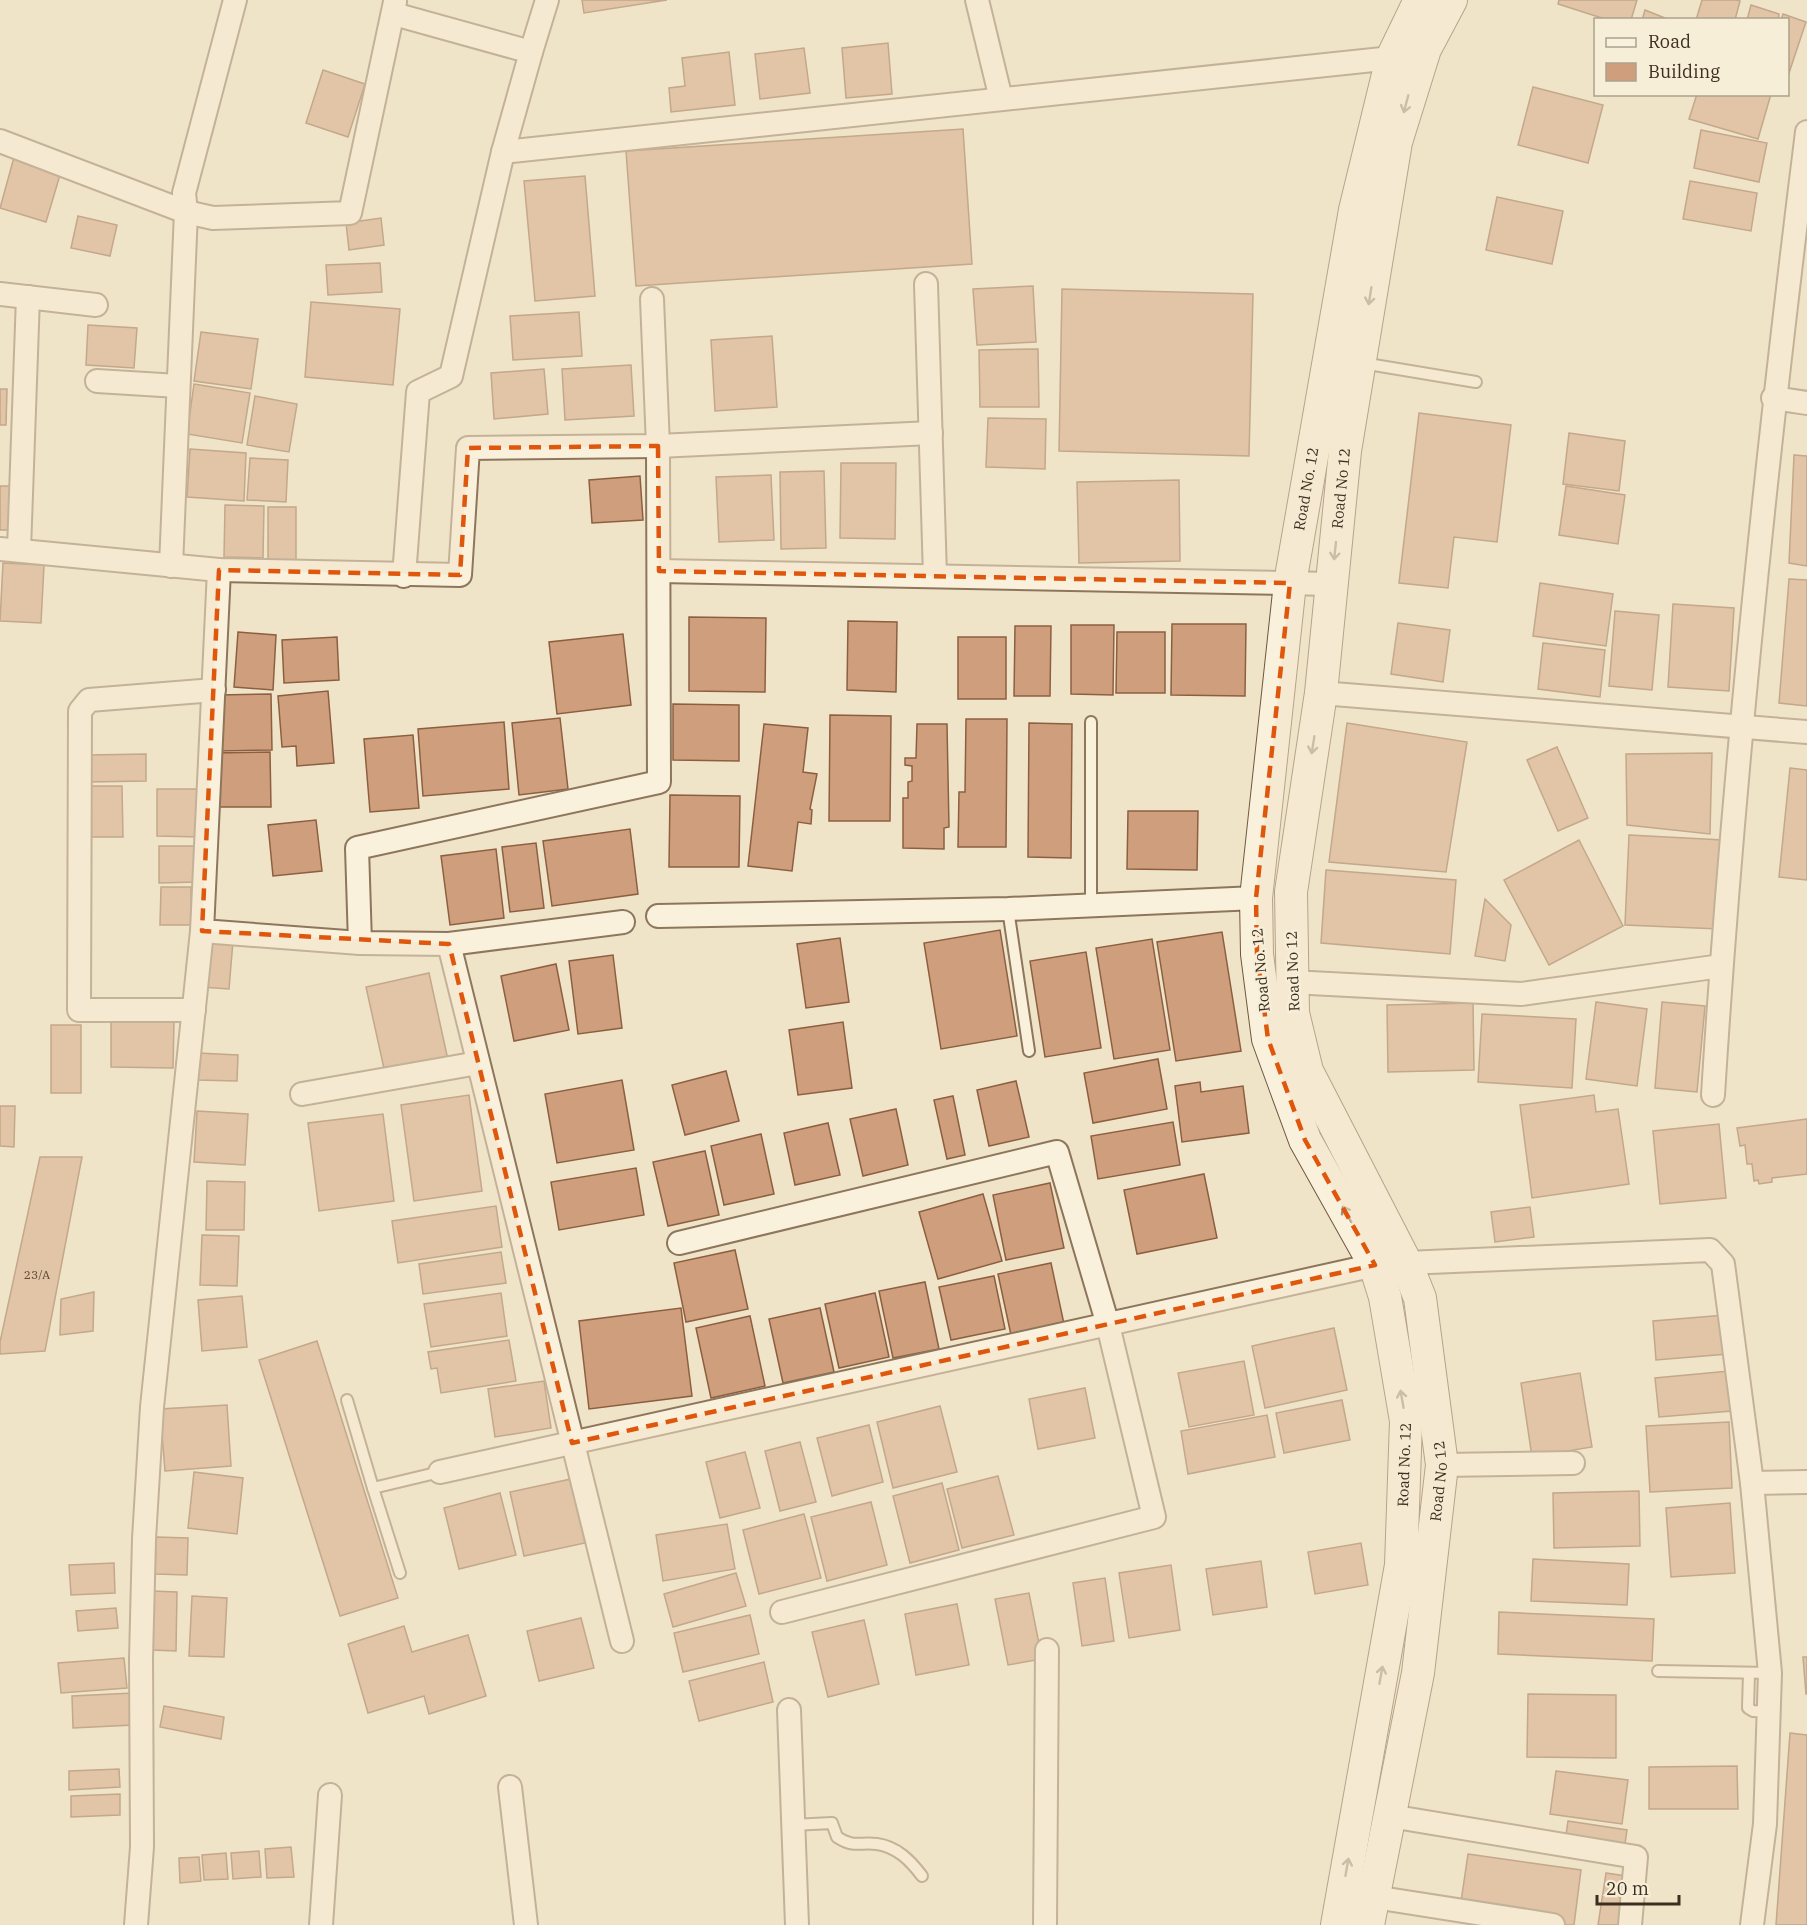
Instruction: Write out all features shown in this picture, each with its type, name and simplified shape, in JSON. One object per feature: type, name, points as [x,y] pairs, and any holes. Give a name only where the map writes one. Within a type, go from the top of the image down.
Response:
[{"type":"main road","name":"Road No. 12","points":[[1337,1925],[1401,1565],[1406,1421],[1385,1297],[1375,1265],[1305,1140],[1268,1039],[1257,954],[1256,898],[1290,583],[1355,210],[1392,58],[1420,0]]},
{"type":"main road","name":"Road No 12","points":[[1371,1911],[1418,1673],[1442,1465],[1419,1299],[1406,1263],[1307,1071],[1293,1013],[1291,892],[1321,693],[1345,451],[1396,142],[1425,49],[1451,0]]},
{"type":"street","points":[[404,576],[418,392],[451,376],[503,152],[547,0]]},
{"type":"street","points":[[977,0],[1001,99]]},
{"type":"street","points":[[171,566],[186,212],[184,193],[228,1]]},
{"type":"street","points":[[0,141],[186,212],[213,218],[350,213],[395,7],[531,52]]},
{"type":"street","points":[[503,152],[1392,58]]},
{"type":"street","points":[[1713,1095],[1721,966],[1773,398],[1807,132]]},
{"type":"street","points":[[926,284],[934,576]]},
{"type":"street","points":[[0,294],[96,305]]},
{"type":"street","points":[[28,297],[10,550],[219,570],[404,576],[460,575],[468,448],[658,446],[931,433]]},
{"type":"street","points":[[360,943],[357,848],[659,782],[658,446],[652,299]]},
{"type":"street","points":[[97,381],[178,386]]},
{"type":"street","points":[[1773,398],[1807,403]]},
{"type":"street","points":[[136,1925],[142,1847],[141,1659],[144,1539],[152,1407],[202,931],[219,570]]},
{"type":"street","points":[[659,571],[1332,584]]},
{"type":"street","points":[[194,1010],[79,1010],[80,711],[89,700],[214,690]]},
{"type":"street","points":[[1321,693],[1807,732]]},
{"type":"street","points":[[658,916],[1008,909],[1256,898]]},
{"type":"street","points":[[202,931],[360,943],[449,944],[623,922]]},
{"type":"street","points":[[449,944],[622,1641]]},
{"type":"street","points":[[1291,982],[1521,994],[1721,966]]},
{"type":"street","points":[[302,1094],[478,1063]]},
{"type":"street","points":[[679,1243],[1057,1152],[1108,1325],[1154,1517],[782,1612]]},
{"type":"street","points":[[1406,1263],[1710,1250],[1723,1264],[1752,1483],[1759,1673],[1769,1712],[1765,1824],[1752,1925]]},
{"type":"street","points":[[440,1472],[1375,1265]]},
{"type":"street","points":[[1442,1465],[1573,1463]]},
{"type":"street","points":[[1752,1483],[1807,1482]]},
{"type":"street","points":[[1045,1925],[1047,1650]]},
{"type":"street","points":[[789,1710],[797,1925]]},
{"type":"street","points":[[510,1787],[526,1925]]},
{"type":"street","points":[[321,1925],[330,1795]]},
{"type":"street","points":[[1390,1816],[1636,1857],[1630,1925]]},
{"type":"street","points":[[1371,1911],[1553,1925]]},
{"type":"lane","points":[[1359,363],[1476,382]]},
{"type":"lane","points":[[1091,722],[1091,906]]},
{"type":"lane","points":[[1008,909],[1029,1051]]},
{"type":"lane","points":[[347,1400],[400,1573]]},
{"type":"lane","points":[[373,1488],[440,1472]]},
{"type":"lane","points":[[1658,1671],[1759,1673]]},
{"type":"lane","points":[[792,1825],[832,1823],[837,1837],[849,1845],[877,1844],[896,1850],[911,1861],[922,1876]]},
{"type":"highlighted area","points":[[658,446],[659,571],[1290,583],[1256,898],[1257,954],[1268,1039],[1305,1140],[1375,1265],[572,1443],[449,944],[202,931],[219,570],[460,575],[468,448]]},
{"type":"building","points":[[582,0],[667,0],[584,13]]},
{"type":"building","points":[[1559,0],[1637,0],[1632,18],[1602,18],[1558,4]]},
{"type":"building","points":[[1702,0],[1740,1],[1736,18],[1697,18]]},
{"type":"building","points":[[1751,5],[1779,14],[1778,18],[1748,18]]},
{"type":"building","points":[[1645,10],[1665,18],[1643,18]]},
{"type":"building","points":[[1783,14],[1806,22],[1789,73],[1789,18],[1782,18]]},
{"type":"building","points":[[888,43],[892,94],[846,98],[842,48]]},
{"type":"building","points":[[804,48],[810,93],[760,99],[755,54]]},
{"type":"building","points":[[729,52],[735,105],[671,112],[669,88],[685,86],[682,58]]},
{"type":"building","points":[[323,70],[365,84],[348,137],[306,123]]},
{"type":"building","points":[[1533,87],[1603,105],[1588,163],[1518,145]]},
{"type":"building","points":[[1696,96],[1770,96],[1758,139],[1689,119]]},
{"type":"building","points":[[963,129],[972,264],[636,286],[626,151]]},
{"type":"building","points":[[1701,130],[1767,143],[1759,182],[1694,168]]},
{"type":"building","points":[[16,150],[63,165],[46,222],[0,208]]},
{"type":"building","points":[[585,176],[595,296],[535,301],[524,181]]},
{"type":"building","points":[[1690,181],[1757,193],[1751,231],[1683,219]]},
{"type":"building","points":[[1497,197],[1563,211],[1552,264],[1486,250]]},
{"type":"building","points":[[78,216],[117,225],[110,256],[71,248]]},
{"type":"building","points":[[381,218],[384,245],[349,250],[346,223]]},
{"type":"building","points":[[380,263],[382,292],[328,295],[326,265]]},
{"type":"building","points":[[1033,286],[1036,342],[977,345],[973,289]]},
{"type":"building","points":[[1062,289],[1253,294],[1249,456],[1059,451]]},
{"type":"building","points":[[311,302],[400,309],[393,385],[305,377]]},
{"type":"building","points":[[579,312],[582,356],[513,360],[510,316]]},
{"type":"building","points":[[88,325],[137,328],[134,368],[86,365]]},
{"type":"building","points":[[201,332],[258,339],[251,389],[194,381]]},
{"type":"building","points":[[772,336],[777,407],[715,411],[711,340]]},
{"type":"building","points":[[1038,349],[1039,407],[980,407],[979,350]]},
{"type":"building","points":[[631,365],[634,416],[565,420],[562,369]]},
{"type":"building","points":[[544,369],[548,414],[494,419],[491,373]]},
{"type":"building","points":[[194,384],[250,393],[242,443],[187,434]]},
{"type":"building","points":[[0,389],[7,389],[6,425],[0,425]]},
{"type":"building","points":[[255,396],[297,404],[289,452],[247,445]]},
{"type":"building","points":[[1419,413],[1511,425],[1497,542],[1454,537],[1448,588],[1399,583]]},
{"type":"building","points":[[988,418],[1046,419],[1045,469],[986,467]]},
{"type":"building","points":[[1569,433],[1625,441],[1619,491],[1563,484]]},
{"type":"building","points":[[190,449],[246,453],[244,501],[187,497]]},
{"type":"building","points":[[1794,455],[1807,456],[1807,566],[1789,563]]},
{"type":"building","points":[[250,458],[288,460],[286,502],[247,500]]},
{"type":"building","points":[[841,463],[896,463],[895,539],[840,538]]},
{"type":"building","points":[[824,471],[826,548],[781,549],[780,472]]},
{"type":"building","points":[[771,475],[774,540],[719,542],[716,477]]},
{"type":"building","points":[[640,476],[643,520],[592,523],[589,480]]},
{"type":"building","points":[[1179,480],[1180,561],[1079,563],[1077,482]]},
{"type":"building","points":[[0,486],[12,486],[10,530],[0,530]]},
{"type":"building","points":[[1566,486],[1625,495],[1618,544],[1559,535]]},
{"type":"building","points":[[225,505],[264,506],[263,558],[224,557]]},
{"type":"building","points":[[268,507],[296,507],[296,561],[268,561]]},
{"type":"building","points":[[3,563],[44,565],[41,623],[0,621]]},
{"type":"building","points":[[1789,579],[1807,580],[1807,706],[1779,703]]},
{"type":"building","points":[[1540,583],[1613,594],[1606,646],[1533,636]]},
{"type":"building","points":[[1673,604],[1734,608],[1729,691],[1668,687]]},
{"type":"building","points":[[1615,611],[1659,615],[1652,690],[1609,686]]},
{"type":"building","points":[[689,617],[766,618],[765,692],[689,691]]},
{"type":"building","points":[[848,621],[897,622],[896,692],[847,690]]},
{"type":"building","points":[[1398,623],[1450,630],[1443,682],[1391,674]]},
{"type":"building","points":[[1172,624],[1246,624],[1245,696],[1171,695]]},
{"type":"building","points":[[1071,625],[1114,625],[1113,695],[1071,694]]},
{"type":"building","points":[[1015,626],[1051,626],[1050,696],[1014,696]]},
{"type":"building","points":[[238,632],[276,635],[273,690],[234,687]]},
{"type":"building","points":[[1117,632],[1165,632],[1165,693],[1116,693]]},
{"type":"building","points":[[623,634],[631,705],[557,714],[549,642]]},
{"type":"building","points":[[337,637],[339,680],[284,683],[282,640]]},
{"type":"building","points":[[958,637],[1006,637],[1006,699],[958,699]]},
{"type":"building","points":[[1543,643],[1605,650],[1600,697],[1538,689]]},
{"type":"building","points":[[328,691],[334,763],[297,766],[296,746],[282,747],[278,696]]},
{"type":"building","points":[[271,694],[272,750],[220,751],[219,695]]},
{"type":"building","points":[[673,704],[739,705],[739,761],[673,760]]},
{"type":"building","points":[[830,715],[891,716],[890,821],[829,821]]},
{"type":"building","points":[[560,718],[568,789],[519,795],[512,723]]},
{"type":"building","points":[[966,719],[1007,719],[1006,847],[958,847],[959,792],[965,792]]},
{"type":"building","points":[[504,722],[509,789],[423,796],[418,729]]},
{"type":"building","points":[[1029,723],[1072,724],[1071,858],[1028,857]]},
{"type":"building","points":[[1347,723],[1467,742],[1446,872],[1329,862]]},
{"type":"building","points":[[764,724],[808,728],[803,772],[817,774],[810,809],[812,810],[811,824],[798,822],[792,871],[748,866]]},
{"type":"building","points":[[917,724],[947,724],[949,827],[944,828],[944,849],[903,848],[903,798],[908,798],[908,782],[912,781],[912,766],[905,765],[905,758],[916,758]]},
{"type":"building","points":[[413,735],[419,808],[370,812],[364,739]]},
{"type":"building","points":[[1557,747],[1588,818],[1558,831],[1527,760]]},
{"type":"building","points":[[270,752],[271,807],[215,807],[214,753]]},
{"type":"building","points":[[1712,753],[1710,834],[1627,825],[1626,754]]},
{"type":"building","points":[[146,754],[146,781],[89,782],[89,755]]},
{"type":"building","points":[[1790,768],[1807,770],[1807,880],[1779,877]]},
{"type":"building","points":[[85,786],[122,786],[123,837],[85,837]]},
{"type":"building","points":[[157,789],[202,789],[201,837],[157,836]]},
{"type":"building","points":[[670,795],[740,796],[739,867],[669,867]]},
{"type":"building","points":[[1128,811],[1198,811],[1197,870],[1127,869]]},
{"type":"building","points":[[316,820],[322,871],[273,876],[268,825]]},
{"type":"building","points":[[630,829],[638,894],[552,906],[543,841]]},
{"type":"building","points":[[1629,835],[1723,840],[1719,929],[1625,925]]},
{"type":"building","points":[[1579,840],[1623,926],[1549,965],[1504,880]]},
{"type":"building","points":[[536,843],[544,908],[510,912],[502,847]]},
{"type":"building","points":[[159,846],[198,846],[198,882],[159,883]]},
{"type":"building","points":[[496,849],[504,918],[450,925],[441,856]]},
{"type":"building","points":[[1326,870],[1456,880],[1450,954],[1321,943]]},
{"type":"building","points":[[161,887],[191,887],[191,925],[160,925]]},
{"type":"building","points":[[1485,899],[1511,925],[1505,961],[1475,956]]},
{"type":"building","points":[[1000,930],[1017,1036],[941,1049],[924,943]]},
{"type":"building","points":[[1222,932],[1241,1051],[1176,1061],[1157,942]]},
{"type":"building","points":[[840,938],[849,1002],[806,1008],[797,944]]},
{"type":"building","points":[[204,939],[233,941],[229,989],[201,987]]},
{"type":"building","points":[[1152,939],[1170,1050],[1114,1059],[1096,948]]},
{"type":"building","points":[[1086,952],[1101,1048],[1045,1057],[1030,961]]},
{"type":"building","points":[[613,955],[622,1028],[578,1034],[569,961]]},
{"type":"building","points":[[556,964],[569,1030],[514,1041],[501,976]]},
{"type":"building","points":[[429,973],[448,1060],[385,1073],[366,987]]},
{"type":"building","points":[[1596,1002],[1647,1009],[1637,1086],[1586,1079]]},
{"type":"building","points":[[1662,1002],[1705,1006],[1697,1092],[1655,1088]]},
{"type":"building","points":[[1473,1003],[1474,1070],[1388,1072],[1387,1005]]},
{"type":"building","points":[[1482,1014],[1576,1019],[1572,1088],[1478,1082]]},
{"type":"building","points":[[111,1022],[174,1022],[173,1068],[111,1067]]},
{"type":"building","points":[[843,1022],[852,1088],[798,1095],[789,1030]]},
{"type":"building","points":[[51,1025],[81,1025],[81,1093],[51,1093]]},
{"type":"building","points":[[198,1053],[238,1055],[237,1081],[197,1080]]},
{"type":"building","points":[[1158,1059],[1167,1109],[1093,1123],[1084,1073]]},
{"type":"building","points":[[726,1071],[739,1121],[685,1135],[672,1085]]},
{"type":"building","points":[[622,1080],[634,1150],[557,1163],[545,1094]]},
{"type":"building","points":[[1016,1081],[1029,1137],[989,1146],[977,1090]]},
{"type":"building","points":[[1200,1082],[1201,1092],[1243,1086],[1249,1133],[1182,1142],[1175,1086]]},
{"type":"building","points":[[469,1095],[482,1191],[414,1201],[401,1105]]},
{"type":"building","points":[[1594,1095],[1596,1112],[1618,1109],[1629,1184],[1532,1198],[1520,1105]]},
{"type":"building","points":[[953,1096],[965,1155],[947,1159],[934,1100]]},
{"type":"building","points":[[0,1106],[15,1106],[14,1147],[0,1146]]},
{"type":"building","points":[[896,1109],[908,1165],[863,1176],[850,1119]]},
{"type":"building","points":[[197,1111],[248,1114],[245,1165],[194,1162]]},
{"type":"building","points":[[383,1114],[394,1201],[319,1211],[308,1123]]},
{"type":"building","points":[[1807,1119],[1807,1174],[1772,1178],[1772,1182],[1759,1184],[1758,1180],[1754,1181],[1752,1164],[1747,1164],[1745,1145],[1740,1146],[1737,1128]]},
{"type":"building","points":[[1173,1122],[1180,1165],[1098,1179],[1091,1136]]},
{"type":"building","points":[[828,1123],[840,1175],[795,1185],[784,1133]]},
{"type":"building","points":[[1719,1124],[1726,1198],[1660,1204],[1653,1131]]},
{"type":"building","points":[[761,1134],[774,1194],[724,1205],[711,1146]]},
{"type":"building","points":[[705,1151],[719,1215],[668,1226],[653,1162]]},
{"type":"building","points":[[40,1157],[82,1157],[45,1351],[0,1354],[0,1342]]},
{"type":"building","points":[[636,1168],[644,1215],[559,1230],[551,1182]]},
{"type":"building","points":[[1204,1174],[1217,1238],[1137,1254],[1124,1190]]},
{"type":"building","points":[[207,1181],[245,1182],[244,1230],[206,1230]]},
{"type":"building","points":[[1050,1183],[1064,1248],[1006,1260],[993,1195]]},
{"type":"building","points":[[983,1194],[1002,1261],[938,1279],[919,1212]]},
{"type":"building","points":[[496,1206],[502,1247],[398,1263],[392,1221]]},
{"type":"building","points":[[1530,1207],[1534,1237],[1495,1242],[1491,1212]]},
{"type":"building","points":[[202,1235],[239,1236],[237,1286],[200,1285]]},
{"type":"building","points":[[735,1250],[748,1309],[686,1322],[674,1263]]},
{"type":"building","points":[[501,1252],[506,1283],[423,1294],[419,1264]]},
{"type":"building","points":[[1051,1263],[1064,1324],[1011,1335],[998,1274]]},
{"type":"building","points":[[994,1276],[1005,1329],[951,1340],[939,1287]]},
{"type":"building","points":[[925,1282],[939,1349],[893,1358],[879,1291]]},
{"type":"building","points":[[94,1292],[93,1331],[60,1335],[61,1299]]},
{"type":"building","points":[[501,1293],[507,1336],[431,1347],[424,1304]]},
{"type":"building","points":[[875,1293],[889,1357],[839,1368],[825,1304]]},
{"type":"building","points":[[242,1296],[247,1347],[202,1351],[198,1300]]},
{"type":"building","points":[[681,1308],[692,1396],[589,1409],[579,1321]]},
{"type":"building","points":[[820,1308],[834,1372],[783,1383],[769,1319]]},
{"type":"building","points":[[1725,1315],[1728,1354],[1656,1360],[1653,1321]]},
{"type":"building","points":[[750,1316],[765,1386],[711,1398],[696,1328]]},
{"type":"building","points":[[1334,1328],[1347,1390],[1265,1408],[1252,1346]]},
{"type":"building","points":[[509,1340],[516,1381],[441,1393],[437,1368],[431,1369],[428,1352]]},
{"type":"building","points":[[317,1341],[398,1598],[340,1616],[259,1360]]},
{"type":"building","points":[[1244,1361],[1254,1415],[1189,1427],[1178,1373]]},
{"type":"building","points":[[1729,1371],[1732,1411],[1659,1417],[1655,1378]]},
{"type":"building","points":[[1580,1373],[1592,1447],[1532,1457],[1521,1383]]},
{"type":"building","points":[[544,1381],[551,1428],[495,1437],[488,1389]]},
{"type":"building","points":[[1085,1388],[1095,1438],[1038,1449],[1029,1399]]},
{"type":"building","points":[[1342,1400],[1350,1440],[1284,1453],[1276,1413]]},
{"type":"building","points":[[227,1405],[231,1466],[165,1471],[160,1409]]},
{"type":"building","points":[[940,1406],[957,1472],[893,1488],[877,1422]]},
{"type":"building","points":[[1267,1415],[1275,1457],[1188,1474],[1181,1431]]},
{"type":"building","points":[[1729,1422],[1732,1488],[1650,1492],[1646,1426]]},
{"type":"building","points":[[869,1425],[883,1482],[832,1496],[817,1438]]},
{"type":"building","points":[[800,1442],[816,1502],[780,1511],[765,1451]]},
{"type":"building","points":[[745,1452],[760,1508],[720,1518],[706,1462]]},
{"type":"building","points":[[194,1472],[243,1478],[237,1534],[188,1528]]},
{"type":"building","points":[[998,1476],[1014,1535],[962,1548],[947,1489]]},
{"type":"building","points":[[571,1479],[585,1543],[524,1556],[510,1492]]},
{"type":"building","points":[[942,1483],[959,1550],[910,1563],[893,1496]]},
{"type":"building","points":[[1639,1491],[1640,1546],[1554,1548],[1553,1493]]},
{"type":"building","points":[[500,1493],[516,1555],[459,1569],[444,1508]]},
{"type":"building","points":[[871,1502],[887,1565],[827,1581],[811,1517]]},
{"type":"building","points":[[1730,1503],[1735,1573],[1671,1577],[1666,1508]]},
{"type":"building","points":[[804,1514],[821,1578],[759,1594],[743,1530]]},
{"type":"building","points":[[727,1524],[735,1569],[663,1581],[656,1535]]},
{"type":"building","points":[[156,1537],[188,1538],[187,1575],[155,1574]]},
{"type":"building","points":[[1361,1543],[1368,1585],[1315,1594],[1308,1552]]},
{"type":"building","points":[[1533,1559],[1629,1564],[1627,1605],[1531,1601]]},
{"type":"building","points":[[1261,1561],[1267,1607],[1213,1615],[1206,1569]]},
{"type":"building","points":[[114,1563],[115,1593],[71,1595],[69,1565]]},
{"type":"building","points":[[1171,1565],[1180,1630],[1129,1638],[1119,1573]]},
{"type":"building","points":[[736,1573],[746,1606],[673,1627],[664,1594]]},
{"type":"building","points":[[1105,1578],[1114,1641],[1082,1646],[1073,1583]]},
{"type":"building","points":[[152,1591],[177,1592],[176,1651],[151,1650]]},
{"type":"building","points":[[1029,1593],[1042,1659],[1008,1665],[995,1599]]},
{"type":"building","points":[[192,1596],[227,1598],[224,1657],[189,1656]]},
{"type":"building","points":[[957,1604],[969,1665],[916,1675],[905,1614]]},
{"type":"building","points":[[116,1608],[118,1628],[78,1631],[76,1611]]},
{"type":"building","points":[[1499,1612],[1654,1619],[1652,1661],[1498,1654]]},
{"type":"building","points":[[750,1615],[759,1654],[683,1672],[674,1633]]},
{"type":"building","points":[[581,1618],[594,1668],[539,1681],[527,1631]]},
{"type":"building","points":[[864,1620],[879,1684],[828,1697],[812,1632]]},
{"type":"building","points":[[404,1626],[412,1652],[468,1635],[486,1696],[429,1714],[424,1696],[368,1713],[348,1644]]},
{"type":"building","points":[[1803,1657],[1807,1657],[1807,1694],[1806,1694]]},
{"type":"building","points":[[124,1658],[127,1688],[61,1693],[58,1663]]},
{"type":"building","points":[[764,1662],[773,1702],[699,1721],[689,1681]]},
{"type":"building","points":[[133,1693],[134,1725],[73,1728],[72,1696]]},
{"type":"building","points":[[1528,1694],[1616,1695],[1616,1758],[1527,1757]]},
{"type":"building","points":[[164,1706],[224,1717],[221,1739],[160,1727]]},
{"type":"building","points":[[1790,1733],[1807,1735],[1807,1925],[1776,1925]]},
{"type":"building","points":[[1737,1766],[1738,1809],[1649,1809],[1649,1767]]},
{"type":"building","points":[[119,1769],[120,1787],[69,1790],[69,1771]]},
{"type":"building","points":[[1556,1771],[1628,1780],[1622,1824],[1550,1814]]},
{"type":"building","points":[[120,1794],[120,1815],[71,1817],[71,1796]]},
{"type":"building","points":[[1568,1821],[1627,1830],[1622,1865],[1563,1855]]},
{"type":"building","points":[[291,1847],[294,1877],[267,1878],[265,1849]]},
{"type":"building","points":[[259,1851],[261,1877],[233,1879],[231,1853]]},
{"type":"building","points":[[226,1853],[228,1879],[204,1880],[202,1855]]},
{"type":"building","points":[[1468,1854],[1581,1870],[1574,1925],[1481,1925],[1458,1922]]},
{"type":"building","points":[[199,1857],[201,1881],[180,1883],[179,1858]]},
{"type":"building","points":[[1606,1873],[1640,1878],[1633,1925],[1598,1925]]}]
